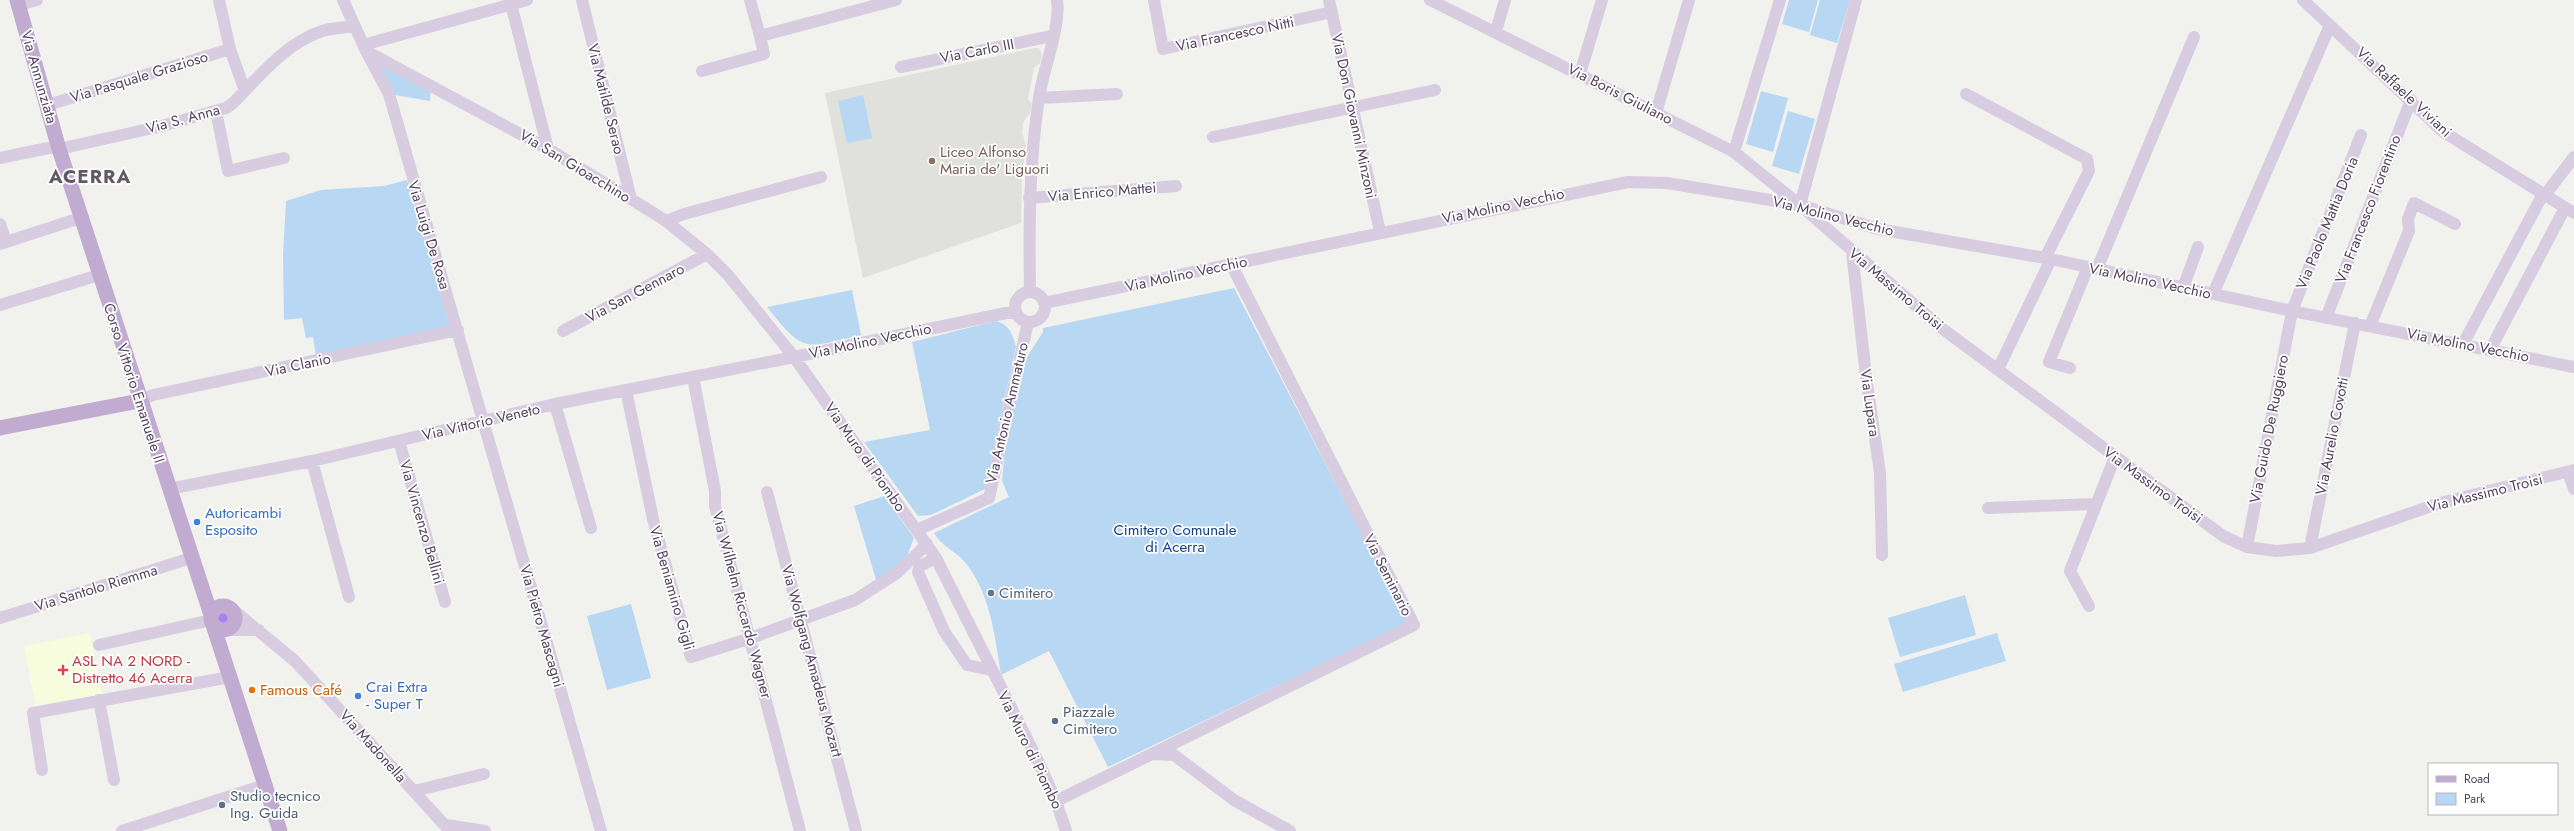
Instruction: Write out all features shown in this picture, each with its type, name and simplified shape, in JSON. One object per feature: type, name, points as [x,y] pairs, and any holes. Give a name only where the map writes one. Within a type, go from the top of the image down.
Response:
[{"type":"main road","name":"Via Annunziata","points":[[18,3],[48,105],[58,147]]},
{"type":"main road","name":"Corso Vittorio Emanuele II","points":[[58,147],[82,217],[139,401],[191,558],[201,583],[223,620]]},
{"type":"main road","points":[[0,428],[139,401]]},
{"type":"main road","points":[[223,620],[224,648],[228,670],[280,831]]},
{"type":"street","points":[[18,3],[37,0]]},
{"type":"street","points":[[219,0],[230,49],[245,91]]},
{"type":"street","points":[[343,0],[353,26],[364,48],[527,0]]},
{"type":"street","name":"Via Matilde Serao","points":[[582,0],[630,199]]},
{"type":"street","points":[[702,71],[764,54],[750,0]]},
{"type":"street","points":[[760,36],[896,0]]},
{"type":"street","points":[[1030,292],[1030,161],[1039,98],[1057,18],[1057,0]]},
{"type":"street","name":"Via Francesco Nitti","points":[[1154,0],[1163,49],[1332,12]]},
{"type":"street","name":"Via Don Giovanni Minzoni","points":[[1329,0],[1380,232]]},
{"type":"street","name":"Via Boris Giuliano","points":[[1430,0],[1496,31],[1734,152],[1800,205]]},
{"type":"street","points":[[1496,31],[1505,0]]},
{"type":"street","points":[[1580,74],[1602,0]]},
{"type":"street","points":[[1656,113],[1689,0]]},
{"type":"street","points":[[1734,152],[1780,0]]},
{"type":"street","points":[[1800,205],[1856,0]]},
{"type":"street","name":"Via Raffaele Viviani","points":[[2303,0],[2411,100],[2442,131],[2570,211]]},
{"type":"street","points":[[512,4],[548,149]]},
{"type":"street","name":"Via S. Anna","points":[[0,158],[162,126],[216,111],[232,104],[276,59],[293,45],[323,30],[353,26]]},
{"type":"street","points":[[2213,294],[2328,30]]},
{"type":"street","name":"Via Carlo III","points":[[901,67],[1052,36]]},
{"type":"street","points":[[2070,368],[2049,362],[2093,268],[2194,37]]},
{"type":"street","name":"Via San Gioacchino","points":[[364,48],[548,149],[666,221],[707,254],[728,275],[794,358]]},
{"type":"street","name":"Via Luigi De Rosa","points":[[364,48],[389,94],[484,422]]},
{"type":"street","name":"Via Pasquale Grazioso","points":[[48,105],[230,49]]},
{"type":"street","points":[[1213,137],[1353,109],[1435,90]]},
{"type":"street","points":[[1039,98],[1117,94]]},
{"type":"street","points":[[1966,94],[2086,159],[2089,171],[2000,365]]},
{"type":"street","name":"Via Francesco Fiorentino","points":[[2326,318],[2411,100]]},
{"type":"street","points":[[216,111],[228,171],[284,158]]},
{"type":"street","name":"Via Paolo Mattia Doria","points":[[2292,312],[2361,136]]},
{"type":"street","points":[[2463,344],[2544,195],[2574,157]]},
{"type":"street","points":[[666,221],[684,214],[821,177]]},
{"type":"street","name":"Via Molino Vecchio","points":[[1044,303],[1380,232],[1628,182],[1666,183],[1800,205],[1878,229],[2048,259],[2292,312],[2463,344],[2574,367]]},
{"type":"street","name":"Via Enrico Mattei","points":[[1029,198],[1176,186]]},
{"type":"street","points":[[2370,326],[2409,231],[2408,219],[2414,203],[2455,224]]},
{"type":"street","name":"Via Massimo Troisi","points":[[1800,205],[1852,252],[1940,327],[2223,536],[2247,547],[2276,551],[2310,548],[2440,503],[2571,471]]},
{"type":"street","points":[[2490,350],[2570,211]]},
{"type":"street","points":[[0,224],[3,243],[82,217]]},
{"type":"street","points":[[2183,288],[2198,247]]},
{"type":"street","name":"Via Lupara","points":[[1852,252],[1866,376],[1880,473],[1882,555]]},
{"type":"street","name":"Via San Gennaro","points":[[562,331],[707,254]]},
{"type":"street","name":"Via Seminario","points":[[1152,754],[1414,625],[1231,264]]},
{"type":"street","points":[[0,305],[99,275]]},
{"type":"street","points":[[1030,292],[1039,296],[1044,303],[1041,317],[1028,322],[1019,317],[1016,310],[1018,299],[1030,292]]},
{"type":"street","name":"Via Molino Vecchio","points":[[794,358],[1016,310]]},
{"type":"street","name":"Via Guido De Ruggiero","points":[[2247,547],[2292,312]]},
{"type":"street","name":"Via Antonio Ammaturo","points":[[917,530],[989,498],[1028,322]]},
{"type":"street","name":"Via Aurelio Covotti","points":[[2310,548],[2355,323]]},
{"type":"street","name":"Via Clanio","points":[[139,401],[153,396],[458,330]]},
{"type":"street","name":"Via Vittorio Veneto","points":[[168,489],[312,461],[484,422],[555,404],[794,358]]},
{"type":"street","name":"Via Muro di Piombo","points":[[794,358],[936,558],[1056,800],[1066,831]]},
{"type":"street","name":"Via Wilhelm Riccardo Wagner","points":[[693,377],[715,491],[716,506],[800,831]]},
{"type":"street","name":"Via Beniamino Gigli","points":[[626,390],[653,519],[691,657],[751,638],[854,600],[897,573],[926,544]]},
{"type":"street","points":[[555,404],[591,528]]},
{"type":"street","name":"Via Pietro Mascagni","points":[[484,422],[601,831]]},
{"type":"street","name":"Via Vincenzo Bellini","points":[[399,441],[445,602]]},
{"type":"street","points":[[2089,606],[2070,571],[2114,456]]},
{"type":"street","points":[[312,461],[349,597]]},
{"type":"street","points":[[2571,471],[2574,489]]},
{"type":"street","name":"Via Wolfgang Amadeus Mozart","points":[[767,492],[802,620],[856,831]]},
{"type":"street","points":[[1988,508],[2095,504]]},
{"type":"street","name":"Via Santolo Riemma","points":[[0,618],[191,558]]},
{"type":"street","points":[[936,558],[920,566],[918,572],[939,621],[967,664],[991,670]]},
{"type":"street","points":[[99,645],[223,620],[259,630]]},
{"type":"street","name":"Via Madonella","points":[[223,620],[259,630],[295,661],[448,828]]},
{"type":"street","points":[[42,770],[33,713],[99,700],[228,670]]},
{"type":"street","points":[[99,700],[114,780]]},
{"type":"street","points":[[1056,800],[1152,754],[1174,755],[1234,800],[1290,831]]},
{"type":"street","points":[[414,791],[484,774]]},
{"type":"street","points":[[122,831],[265,785]]},
{"type":"street","points":[[448,828],[485,831]]},
{"type":"shaded area","name":"Liceo Alfonso Maria de' Liguori","points":[[1039,48],[1042,55],[1040,63],[1034,68],[1028,99],[1032,104],[1030,113],[1023,123],[1022,132],[1026,145],[1022,176],[1021,223],[863,278],[825,93]]},
{"type":"shaded area","points":[[223,610],[228,612],[230,617],[228,622],[223,624],[218,622],[216,617],[218,612]]},
{"type":"shaded area","name":"ASL NA 2 NORD - Distretto 46 Acerra","points":[[90,633],[102,695],[36,708],[24,646]]},
{"type":"green space","points":[[1789,0],[1818,0],[1809,32],[1782,24]]},
{"type":"green space","points":[[1820,0],[1850,0],[1837,43],[1810,35]]},
{"type":"green space","points":[[366,51],[431,86],[430,101],[389,94]]},
{"type":"green space","points":[[1761,91],[1788,98],[1773,152],[1746,144]]},
{"type":"green space","points":[[863,95],[872,138],[847,143],[838,101]]},
{"type":"green space","points":[[1788,111],[1815,119],[1799,174],[1772,166]]},
{"type":"green space","points":[[407,180],[450,326],[316,356],[313,337],[306,338],[302,318],[284,320],[283,254],[286,201],[321,190],[384,186]]},
{"type":"green space","name":"Cimitero Comunale di Acerra","points":[[1234,288],[1408,623],[1108,767],[1049,651],[1001,675],[990,614],[979,585],[963,560],[944,544],[934,533],[1009,497],[1002,481],[1006,441],[1027,357],[1043,332],[1043,328]]},
{"type":"green space","points":[[852,290],[861,335],[828,343],[817,345],[807,344],[799,340],[780,323],[767,307]]},
{"type":"green space","points":[[996,321],[1008,328],[1016,347],[985,489],[931,515],[918,516],[864,442],[930,430],[912,342]]},
{"type":"green space","points":[[884,496],[914,538],[907,556],[877,583],[854,506]]},
{"type":"green space","points":[[1965,595],[1976,635],[1900,657],[1888,618]]},
{"type":"green space","points":[[631,604],[651,678],[607,690],[587,616]]},
{"type":"green space","points":[[1997,633],[2006,661],[1903,692],[1894,664]]},
{"type":"place","name":"Liceo Alfonso Maria de' Liguori","points":[[932,161]]},
{"type":"place","name":"Autoricambi Esposito","points":[[197,522]]},
{"type":"place","name":"Cimitero","points":[[991,593]]},
{"type":"place","name":"ASL NA 2 NORD - Distretto 46 Acerra","points":[[63,670]]},
{"type":"place","name":"Famous Café","points":[[252,690]]},
{"type":"place","name":"Crai Extra - Super T","points":[[358,696]]},
{"type":"place","name":"Piazzale Cimitero","points":[[1055,721]]},
{"type":"place","name":"Studio tecnico Ing. Guida","points":[[222,805]]},
{"type":"district","name":"ACERRA","points":[[90,176]]}]
